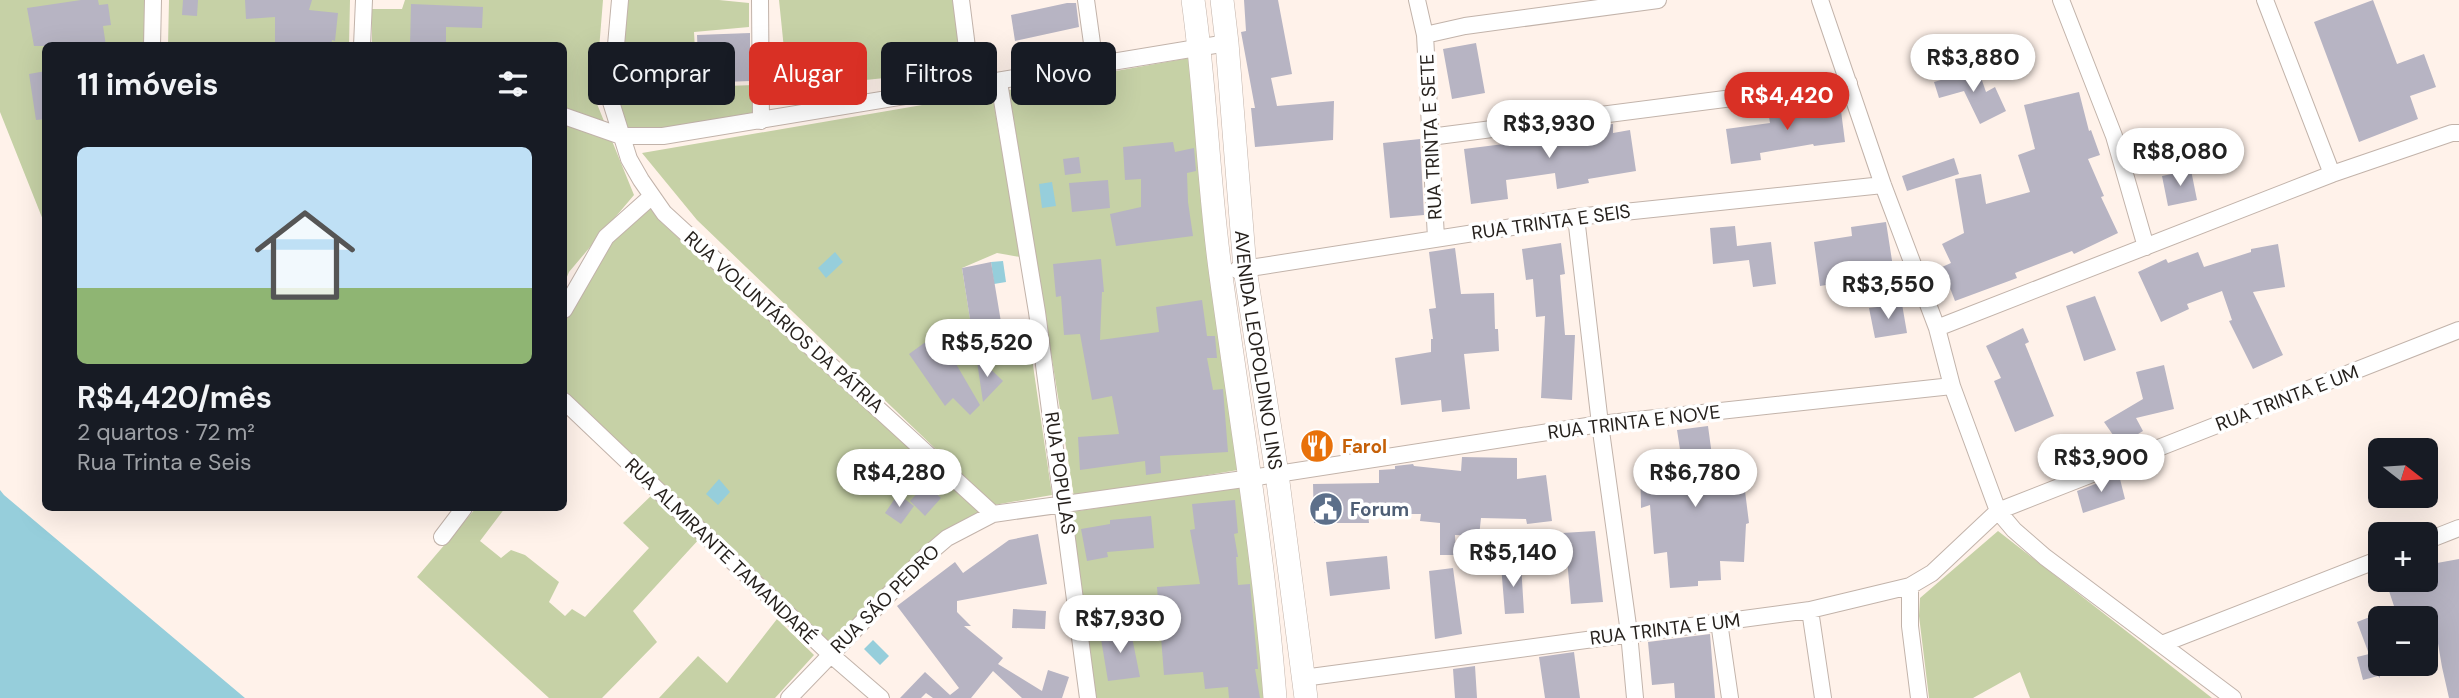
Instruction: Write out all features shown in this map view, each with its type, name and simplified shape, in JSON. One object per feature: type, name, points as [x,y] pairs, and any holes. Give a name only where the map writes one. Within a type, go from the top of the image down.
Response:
[{"type":"main road","name":"AVENIDA LEOPOLDINO LINS","points":[[1193,0],[1200,47],[1220,273],[1251,478],[1275,698]]},
{"type":"main road","name":"AVENIDA LEOPOLDINO LINS","points":[[1222,0],[1245,269],[1277,474],[1305,688]]},
{"type":"street","points":[[152,42],[153,0]]},
{"type":"street","points":[[362,42],[364,0]]},
{"type":"street","name":"RUA VOLUNTÁRIOS DA PÁTRIA","points":[[620,0],[611,102],[629,159],[664,213],[993,514]]},
{"type":"street","points":[[760,0],[761,121]]},
{"type":"street","points":[[961,0],[966,42]]},
{"type":"street","points":[[1086,0],[1092,42]]},
{"type":"street","name":"RUA TRINTA E SETE","points":[[1417,0],[1425,35],[1437,238]]},
{"type":"street","name":"RUA TRINTA E SETE","points":[[1425,35],[1465,26],[1658,0]]},
{"type":"street","points":[[1820,0],[1883,185],[1937,328],[1952,386],[1998,511],[2014,530],[2045,557],[2233,698]]},
{"type":"street","points":[[2061,0],[2114,136],[2146,247]]},
{"type":"street","points":[[2265,0],[2332,174]]},
{"type":"street","points":[[1116,61],[1227,43]]},
{"type":"street","points":[[999,82],[1011,80]]},
{"type":"street","name":"RUA POPULAS","points":[[999,82],[1037,312],[1088,698]]},
{"type":"street","points":[[1430,137],[1849,83]]},
{"type":"street","points":[[567,117],[621,136],[663,136],[881,102]]},
{"type":"street","points":[[1937,328],[2332,174],[2459,133]]},
{"type":"street","name":"RUA TRINTA E SEIS","points":[[1220,273],[1576,217],[1883,185]]},
{"type":"street","points":[[567,305],[606,237],[652,196]]},
{"type":"street","points":[[1576,217],[1635,698]]},
{"type":"street","name":"RUA TRINTA E UM","points":[[1305,688],[1629,633],[1810,610],[1910,586],[1932,573],[1998,511],[2459,330]]},
{"type":"street","name":"RUA TRINTA E NOVE","points":[[1251,478],[1600,424],[1952,386]]},
{"type":"street","name":"RUA ALMIRANTE TAMANDARÉ","points":[[567,404],[830,654],[881,698]]},
{"type":"street","points":[[993,514],[1251,478]]},
{"type":"street","points":[[442,537],[462,511]]},
{"type":"street","name":"RUA SÃO PEDRO","points":[[789,698],[947,538],[993,514]]},
{"type":"street","points":[[2438,536],[2459,528]]},
{"type":"street","points":[[2162,644],[2368,564]]},
{"type":"street","points":[[1910,586],[1910,626],[1919,698]]},
{"type":"street","points":[[1810,610],[1822,698]]},
{"type":"street","points":[[1719,622],[1730,698]]},
{"type":"green space","points":[[0,0],[146,0],[146,42],[42,42],[42,217],[0,112]]},
{"type":"green space","points":[[169,0],[350,0],[349,42],[168,42]]},
{"type":"green space","points":[[405,0],[603,0],[600,42],[588,42],[588,105],[597,105],[634,195],[567,277],[567,42],[372,42],[372,9],[402,9]]},
{"type":"green space","points":[[626,0],[719,0],[749,3],[749,27],[694,32],[695,42],[623,42]]},
{"type":"green space","points":[[779,0],[955,0],[959,42],[881,42],[881,78],[867,80],[867,42],[783,42]]},
{"type":"green space","points":[[1189,58],[1238,470],[1074,497],[1011,105],[1116,105],[1116,71]]},
{"type":"green space","points":[[749,85],[749,105],[756,105],[756,116],[666,131],[627,131],[620,105],[735,105],[735,86]]},
{"type":"green space","points":[[922,105],[994,105],[1020,257],[997,253],[962,268],[974,344],[1029,338],[1052,495],[994,505],[697,220],[642,153]]},
{"type":"green space","points":[[650,207],[662,223],[984,514],[830,646],[567,398],[567,316],[610,244]]},
{"type":"green space","points":[[1244,486],[1267,698],[1094,698],[1071,512]]},
{"type":"green space","points":[[657,490],[701,537],[633,611],[657,642],[602,698],[549,698],[417,577],[473,511],[503,511],[480,541],[501,558],[511,550],[525,555],[559,582],[549,602],[565,616],[572,609],[585,617],[649,548],[623,523]]},
{"type":"green space","points":[[1998,531],[2212,698],[2030,698],[2020,672],[1973,698],[1929,698],[1919,616],[1920,598]]},
{"type":"green space","points":[[777,619],[814,655],[775,698],[659,698],[698,656],[727,683]]},
{"type":"water","points":[[1052,182],[1056,206],[1042,208],[1039,184]]},
{"type":"water","points":[[835,252],[843,262],[826,278],[818,268]]},
{"type":"water","points":[[1003,261],[1006,282],[994,284],[991,262]]},
{"type":"water","points":[[719,479],[730,492],[718,505],[706,494]]},
{"type":"water","points":[[0,490],[4,495],[245,698],[0,698]]},
{"type":"water","points":[[873,640],[889,656],[880,665],[864,649]]},
{"type":"building","points":[[98,0],[99,5],[108,4],[111,25],[103,26],[105,42],[42,42],[42,46],[34,46],[27,8]]},
{"type":"building","points":[[183,0],[198,0],[197,16],[182,15]]},
{"type":"building","points":[[245,0],[312,0],[309,10],[338,13],[335,41],[332,42],[275,42],[275,17],[246,19]]},
{"type":"building","points":[[1244,0],[1278,0],[1292,74],[1271,78],[1277,106],[1334,101],[1333,140],[1255,147],[1251,108],[1255,108],[1241,32],[1246,31]]},
{"type":"building","points":[[2373,0],[2397,64],[2424,54],[2436,87],[2410,96],[2418,119],[2359,142],[2314,22]]},
{"type":"building","points":[[1076,3],[1079,27],[1015,41],[1011,15]]},
{"type":"building","points":[[411,4],[483,7],[482,28],[446,27],[446,42],[410,42]]},
{"type":"building","points":[[750,33],[749,81],[735,82],[735,42],[697,42],[697,35]]},
{"type":"building","points":[[1476,43],[1485,93],[1452,99],[1443,49]]},
{"type":"building","points":[[1978,69],[1986,92],[1995,87],[2006,111],[1980,124],[1964,91],[1939,98],[1934,82]]},
{"type":"building","points":[[42,72],[42,119],[36,120],[29,74]]},
{"type":"building","points":[[2079,92],[2089,131],[2091,130],[2100,155],[2088,159],[2104,196],[2101,197],[2118,233],[2074,254],[2072,251],[2015,273],[2017,278],[1955,301],[1942,267],[1951,263],[1942,244],[1964,233],[1955,179],[1981,174],[1986,204],[2030,192],[2018,155],[2035,149],[2024,105]]},
{"type":"building","points":[[1840,103],[1845,142],[1813,144],[1760,153],[1761,160],[1731,164],[1726,129],[1770,123],[1768,111]]},
{"type":"building","points":[[1613,124],[1613,133],[1630,130],[1636,171],[1588,179],[1589,183],[1557,189],[1555,173],[1506,180],[1508,199],[1471,204],[1464,149]]},
{"type":"building","points":[[1420,139],[1424,215],[1390,218],[1383,143]]},
{"type":"building","points":[[1173,142],[1175,152],[1194,148],[1196,171],[1187,173],[1193,236],[1116,246],[1110,214],[1141,207],[1141,179],[1125,180],[1123,147]]},
{"type":"building","points":[[1079,157],[1081,173],[1065,175],[1063,159]]},
{"type":"building","points":[[1954,158],[1959,174],[1907,191],[1902,176]]},
{"type":"building","points":[[2191,170],[2197,200],[2168,206],[2162,176]]},
{"type":"building","points":[[1108,180],[1110,208],[1072,212],[1069,183]]},
{"type":"building","points":[[1886,222],[1893,267],[1850,273],[1851,281],[1820,286],[1814,242],[1852,236],[1851,227]]},
{"type":"building","points":[[1735,226],[1737,246],[1771,242],[1776,284],[1753,287],[1749,260],[1713,264],[1710,228]]},
{"type":"building","points":[[1561,243],[1565,274],[1560,275],[1565,335],[1575,335],[1572,400],[1541,398],[1545,316],[1536,317],[1533,279],[1526,280],[1522,249]]},
{"type":"building","points":[[2278,244],[2285,287],[2253,292],[2283,355],[2253,369],[2229,321],[2232,320],[2222,291],[2187,304],[2189,309],[2161,322],[2138,272],[2166,259],[2168,263],[2198,252],[2204,267],[2251,252],[2251,249]]},
{"type":"building","points":[[1455,248],[1461,294],[1494,293],[1499,351],[1464,354],[1470,409],[1442,412],[1441,400],[1401,405],[1395,358],[1431,352],[1433,339],[1429,309],[1436,308],[1429,252]]},
{"type":"building","points":[[1101,259],[1104,292],[1100,340],[1159,332],[1156,307],[1202,300],[1207,336],[1215,336],[1217,358],[1207,358],[1213,390],[1223,389],[1228,452],[1160,456],[1161,473],[1146,475],[1145,461],[1080,470],[1078,437],[1119,434],[1112,396],[1092,400],[1080,334],[1064,335],[1061,296],[1056,297],[1053,264]]},
{"type":"building","points":[[991,262],[1004,340],[974,345],[962,268]]},
{"type":"building","points":[[2095,296],[2116,350],[2084,361],[2066,306]]},
{"type":"building","points":[[1902,304],[1907,333],[1875,338],[1869,308]]},
{"type":"building","points":[[2023,328],[2029,342],[2025,344],[2054,416],[2015,432],[1994,381],[2001,378],[1986,346]]},
{"type":"building","points":[[938,333],[980,405],[970,415],[953,398],[945,406],[909,354]]},
{"type":"building","points":[[976,355],[1003,381],[983,402]]},
{"type":"building","points":[[2164,365],[2174,409],[2136,418],[2143,431],[2120,445],[2104,422],[2143,399],[2136,372]]},
{"type":"building","points":[[1708,426],[1713,463],[1741,459],[1749,523],[1746,524],[1744,562],[1720,561],[1721,580],[1698,581],[1698,586],[1670,588],[1667,552],[1654,554],[1650,505],[1641,508],[1640,457],[1681,456],[1677,430]]},
{"type":"building","points":[[1462,457],[1517,458],[1517,479],[1546,475],[1552,521],[1527,524],[1526,519],[1481,518],[1479,536],[1455,535],[1456,555],[1440,555],[1440,523],[1420,521],[1421,514],[1368,514],[1369,523],[1314,523],[1313,484],[1379,483],[1379,470],[1413,464],[1461,471]]},
{"type":"building","points":[[2119,475],[2125,499],[2083,513],[2077,491]]},
{"type":"building","points":[[926,484],[941,498],[925,516],[910,501]]},
{"type":"building","points":[[898,494],[914,506],[901,524],[885,513]]},
{"type":"building","points":[[1235,500],[1238,533],[1234,534],[1238,557],[1238,585],[1250,584],[1258,669],[1255,669],[1260,698],[1229,698],[1228,687],[1205,689],[1203,672],[1164,675],[1157,587],[1200,584],[1190,530],[1195,529],[1192,504]]},
{"type":"building","points":[[1151,516],[1154,548],[1107,552],[1108,557],[1087,561],[1081,529],[1110,524],[1110,520]]},
{"type":"building","points":[[1595,531],[1603,602],[1571,604],[1562,533]]},
{"type":"building","points":[[1038,534],[1047,584],[957,601],[957,612],[971,626],[964,626],[1003,658],[998,664],[1042,691],[1048,670],[1069,677],[1062,698],[1022,698],[993,671],[971,698],[933,698],[926,693],[921,698],[900,698],[925,672],[950,695],[959,688],[897,606],[955,562],[963,573],[1009,540]]},
{"type":"building","points":[[1387,556],[1390,589],[1330,596],[1326,562]]},
{"type":"building","points":[[2459,559],[2459,698],[2449,698],[2438,643],[2438,606],[2394,606],[2389,592],[2438,592],[2438,563]]},
{"type":"building","points":[[1521,564],[1524,613],[1505,614],[1501,565]]},
{"type":"building","points":[[1453,568],[1462,634],[1435,639],[1429,571]]},
{"type":"building","points":[[1013,609],[1046,611],[1045,629],[1012,628]]},
{"type":"building","points":[[2368,618],[2368,651],[2357,622]]},
{"type":"building","points":[[1130,627],[1140,677],[1108,681],[1100,633]]},
{"type":"building","points":[[1710,634],[1715,698],[1675,698],[1674,683],[1652,685],[1648,642]]},
{"type":"building","points":[[1574,652],[1580,698],[1545,698],[1539,657]]},
{"type":"building","points":[[2368,654],[2368,676],[2378,676],[2363,680],[2357,657]]},
{"type":"building","points":[[1475,666],[1477,698],[1455,698],[1453,669]]},
{"type":"place","name":"Farol","points":[[1317,446]]},
{"type":"place","name":"Forum","points":[[1326,509]]}]
